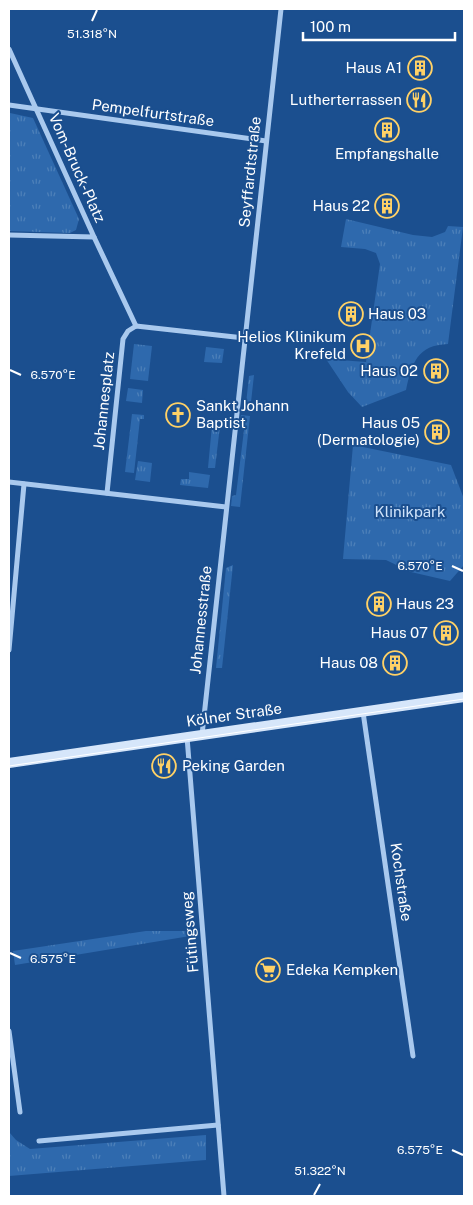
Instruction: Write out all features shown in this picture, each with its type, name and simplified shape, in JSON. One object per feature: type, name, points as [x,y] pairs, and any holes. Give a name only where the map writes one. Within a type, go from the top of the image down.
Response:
[{"type":"main road","name":"Kölner Straße","points":[[9,763],[464,697]]},
{"type":"street","name":"Seyffardtstraße","points":[[244,338],[281,9]]},
{"type":"street","name":"Vom-Bruck-Platz","points":[[9,48],[136,326]]},
{"type":"street","name":"Vom-Bruck-Platz","points":[[9,105],[37,110]]},
{"type":"street","name":"Pempelfurtstraße","points":[[37,110],[266,141]]},
{"type":"street","name":"Vom-Bruck-Platz","points":[[9,235],[94,237]]},
{"type":"street","points":[[9,482],[226,507],[244,338],[136,326]]},
{"type":"street","name":"Johannesplatz","points":[[106,493],[123,340],[128,331],[136,326]]},
{"type":"street","points":[[9,650],[24,484]]},
{"type":"street","name":"Johannesstraße","points":[[202,735],[226,507]]},
{"type":"street","name":"Kochstraße","points":[[364,712],[413,1056]]},
{"type":"street","name":"Fütingsweg","points":[[187,738],[224,1196]]},
{"type":"street","points":[[9,1031],[20,1112]]},
{"type":"street","points":[[39,1141],[218,1125]]},
{"type":"green space","points":[[10,113],[33,118],[79,219],[76,230],[70,233],[9,231]]},
{"type":"green space","points":[[346,219],[413,235],[432,237],[445,232],[448,226],[463,227],[448,344],[429,348],[418,357],[406,390],[362,407],[348,392],[326,359],[366,362],[380,264],[376,253],[365,249],[341,247]]},
{"type":"green space","points":[[134,344],[152,346],[148,381],[130,379]]},
{"type":"green space","points":[[206,347],[224,349],[222,363],[204,362]]},
{"type":"green space","points":[[254,375],[250,411],[242,411],[242,404],[246,404],[249,376]]},
{"type":"green space","points":[[128,388],[143,390],[142,403],[126,401]]},
{"type":"green space","points":[[132,414],[144,415],[144,419],[140,419],[134,473],[125,472]]},
{"type":"green space","points":[[241,415],[250,416],[240,507],[231,506],[232,496],[236,495],[245,422],[240,420]]},
{"type":"green space","points":[[212,425],[220,426],[215,468],[208,468]]},
{"type":"green space","name":"Klinikpark","points":[[353,445],[451,465],[464,499],[464,565],[450,581],[411,572],[386,560],[343,559]]},
{"type":"green space","points":[[138,461],[152,463],[150,482],[135,480]]},
{"type":"green space","points":[[189,472],[210,475],[208,488],[180,485],[181,479],[189,479]]},
{"type":"green space","points":[[233,565],[222,668],[216,668],[226,568]]},
{"type":"green space","points":[[146,931],[189,931],[190,936],[15,965],[13,951]]},
{"type":"green space","points":[[9,1132],[16,1140],[30,1149],[206,1135],[206,1160],[9,1176]]},
{"type":"tram line","points":[[9,766],[464,699]]},
{"type":"place","name":"Haus A1","points":[[420,68]]},
{"type":"place","name":"Lutherterrassen","points":[[419,100]]},
{"type":"place","name":"Empfangshalle","points":[[387,130]]},
{"type":"place","name":"Haus 22","points":[[387,206]]},
{"type":"place","name":"Haus 03","points":[[351,314]]},
{"type":"place","name":"Helios Klinikum Krefeld","points":[[363,346]]},
{"type":"place","name":"Haus 02","points":[[436,371]]},
{"type":"place","name":"Sankt Johann Baptist","points":[[178,415]]},
{"type":"place","name":"Haus 05 (Dermatologie)","points":[[437,432]]},
{"type":"place","name":"Haus 23","points":[[379,604]]},
{"type":"place","name":"Haus 07","points":[[446,633]]},
{"type":"place","name":"Haus 08","points":[[395,663]]},
{"type":"place","name":"Peking Garden","points":[[164,766]]},
{"type":"place","name":"Edeka Kempken","points":[[268,970]]}]
